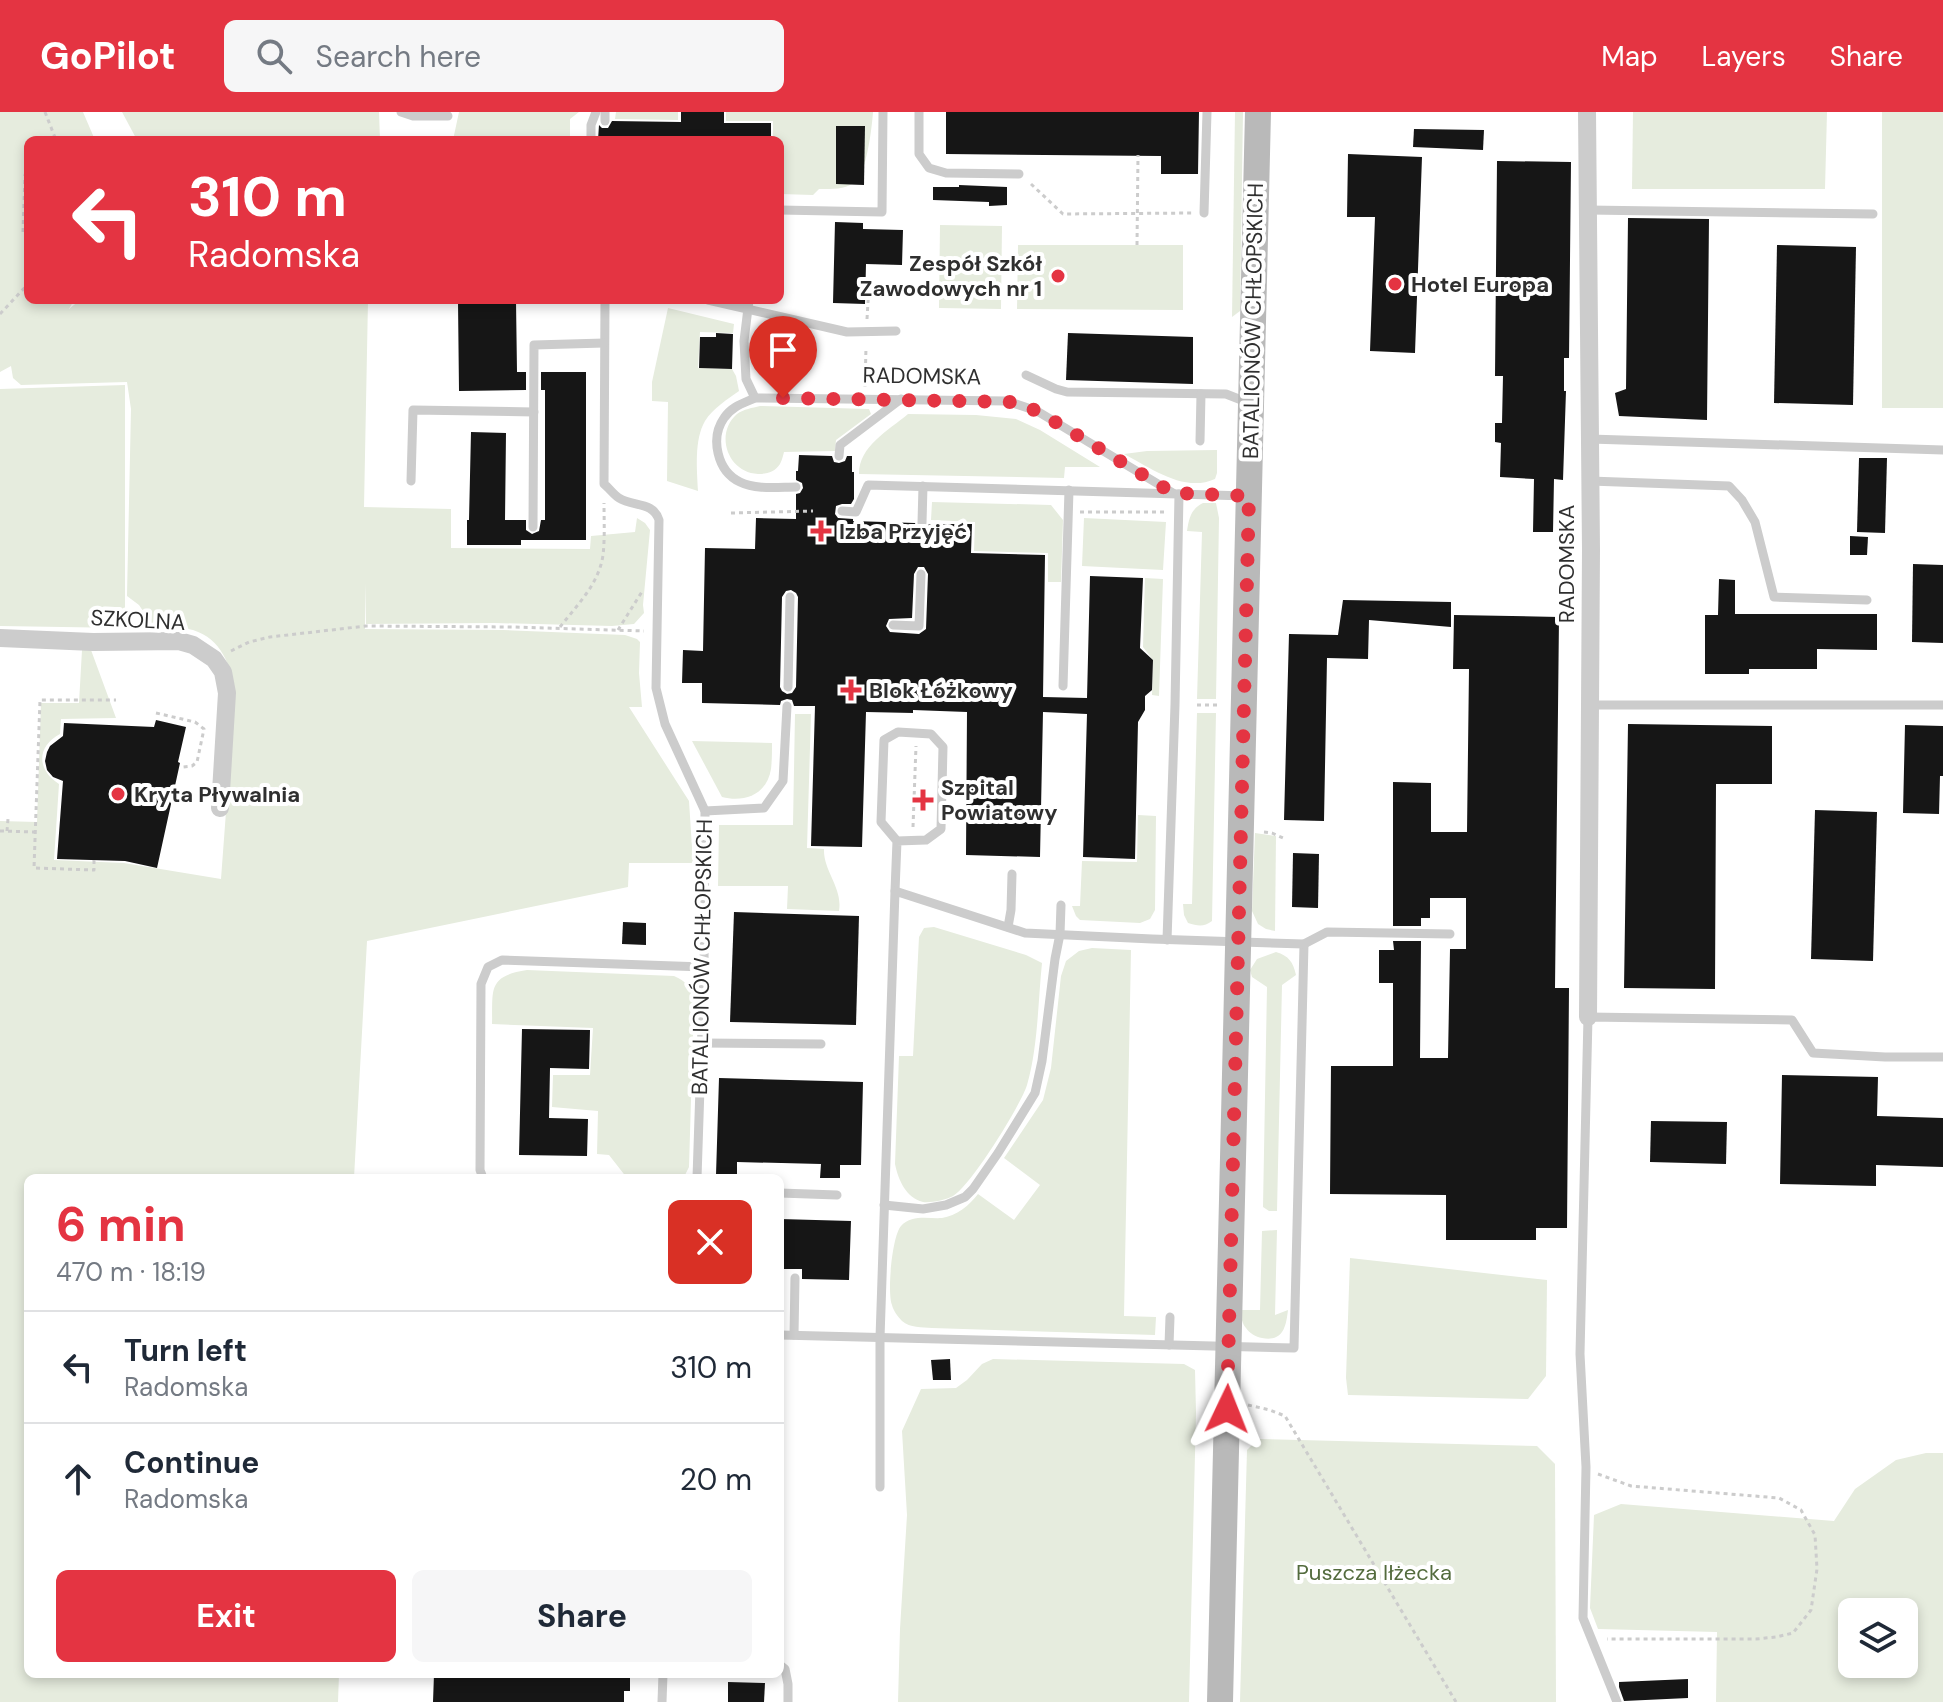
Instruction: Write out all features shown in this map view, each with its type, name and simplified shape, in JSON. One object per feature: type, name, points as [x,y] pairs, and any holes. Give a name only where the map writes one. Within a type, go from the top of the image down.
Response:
[{"type":"street","name":"BATALIONÓW CHŁOPSKICH","points":[[1220,1702],[1258,112]]},
{"type":"street","name":"RADOMSKA","points":[[1587,112],[1590,439],[1588,1017]]},
{"type":"street","name":"SZKOLNA","points":[[0,638],[93,642],[179,641],[193,645],[214,659],[223,672],[227,693],[220,808]]},
{"type":"lane","points":[[401,112],[413,116],[448,116]]},
{"type":"lane","points":[[591,136],[596,112]]},
{"type":"lane","points":[[784,210],[882,212],[883,112]]},
{"type":"lane","points":[[919,112],[919,154],[929,168],[946,173],[1019,174]]},
{"type":"lane","points":[[1204,213],[1207,112]]},
{"type":"lane","points":[[1588,210],[1873,214]]},
{"type":"lane","points":[[604,484],[605,304]]},
{"type":"lane","points":[[748,304],[744,341],[746,379],[755,398],[736,405],[725,417],[718,431],[717,446],[729,474],[741,483],[796,487]]},
{"type":"lane","name":"RADOMSKA","points":[[748,304],[847,332],[896,331]]},
{"type":"lane","points":[[533,527],[534,345],[604,343]]},
{"type":"lane","points":[[1026,375],[1067,392],[1226,394],[1252,405]]},
{"type":"lane","points":[[1200,441],[1201,394]]},
{"type":"lane","name":"RADOMSKA","points":[[755,398],[1007,401],[1027,406],[1176,494]]},
{"type":"lane","points":[[839,456],[840,445],[901,399]]},
{"type":"lane","points":[[411,481],[413,410],[534,412]]},
{"type":"lane","points":[[1590,439],[1943,450]]},
{"type":"lane","points":[[1590,481],[1729,486],[1755,522],[1774,597],[1867,600]]},
{"type":"lane","name":"BATALIONÓW CHŁOPSKICH","points":[[604,484],[620,499],[651,508],[659,520],[656,688],[665,724],[705,811],[697,1174]]},
{"type":"lane","points":[[842,511],[856,512],[868,485],[1249,496]]},
{"type":"lane","points":[[922,523],[923,486]]},
{"type":"lane","points":[[1063,686],[1069,490]]},
{"type":"lane","points":[[1167,940],[1179,512],[1176,494]]},
{"type":"lane","points":[[893,625],[919,626],[921,574]]},
{"type":"lane","points":[[788,687],[790,597]]},
{"type":"lane","points":[[1589,705],[1943,705]]},
{"type":"lane","points":[[705,811],[764,808],[783,781],[787,706]]},
{"type":"lane","points":[[880,1487],[880,1338],[897,841],[881,822],[884,740],[898,732],[931,734],[943,747],[941,829],[926,840],[897,841]]},
{"type":"lane","points":[[1008,927],[1012,874]]},
{"type":"lane","points":[[895,891],[1025,933],[1304,944],[1327,932],[1450,934]]},
{"type":"lane","points":[[884,1205],[923,1209],[946,1205],[965,1197],[989,1173],[1035,1093],[1060,934],[1061,905]]},
{"type":"lane","points":[[784,1335],[1294,1348],[1304,944]]},
{"type":"lane","points":[[482,1174],[481,984],[488,967],[502,960],[704,967]]},
{"type":"lane","points":[[1617,1702],[1583,1618],[1586,1467],[1580,1354],[1588,1017],[1792,1020],[1813,1053],[1943,1057]]},
{"type":"lane","points":[[702,1043],[821,1044]]},
{"type":"lane","points":[[784,1193],[837,1195]]},
{"type":"lane","points":[[794,1335],[795,1278]]},
{"type":"lane","points":[[1169,1345],[1170,1317]]},
{"type":"lane","points":[[784,1668],[788,1702]]},
{"type":"lane","points":[[662,1702],[663,1678]]},
{"type":"path","points":[[45,112],[54,136]]},
{"type":"path","points":[[1137,245],[1138,155]]},
{"type":"path","points":[[1019,174],[1063,214],[1204,213]]},
{"type":"path","points":[[24,204],[24,232]]},
{"type":"path","points":[[864,375],[869,286]]},
{"type":"path","points":[[0,314],[24,288]]},
{"type":"path","points":[[559,628],[592,585],[603,557],[604,484]]},
{"type":"path","points":[[731,513],[813,511]]},
{"type":"path","points":[[1069,512],[1179,512]]},
{"type":"path","points":[[618,630],[659,567]]},
{"type":"path","points":[[224,654],[270,637],[366,626],[656,631]]},
{"type":"path","points":[[94,860],[94,870],[34,868],[40,700],[116,700]]},
{"type":"path","points":[[1197,705],[1221,705]]},
{"type":"path","points":[[156,713],[195,722],[204,729],[197,762],[183,767]]},
{"type":"path","points":[[912,841],[916,733]]},
{"type":"path","points":[[7,831],[8,819]]},
{"type":"path","points":[[0,831],[35,832]]},
{"type":"path","points":[[1270,1410],[1285,1416],[1456,1702]]},
{"type":"path","points":[[1586,1467],[1631,1486],[1779,1498],[1801,1510],[1815,1535],[1817,1569],[1811,1610],[1793,1633],[1756,1639],[1591,1639]]},
{"type":"green space","points":[[0,112],[83,112],[93,136],[24,136],[24,304],[72,304],[69,309],[75,304],[368,304],[364,507],[451,509],[451,548],[590,549],[591,536],[635,532],[637,518],[650,530],[644,613],[634,624],[366,624],[365,583],[365,629],[503,630],[625,635],[637,639],[640,642],[642,707],[629,707],[689,801],[693,863],[629,863],[628,887],[367,941],[354,1174],[24,1174],[24,1678],[339,1678],[338,1702],[0,1702],[0,821],[37,822],[41,703],[79,703],[82,650],[91,650],[116,718],[61,719],[60,734],[43,752],[46,772],[59,784],[54,860],[124,863],[221,879],[235,691],[227,663],[218,646],[193,630],[141,627],[145,614],[127,596],[131,409],[127,382],[21,385],[13,378],[11,366],[0,372]]},
{"type":"green space","points":[[122,112],[379,112],[380,136],[135,136]]},
{"type":"green space","points":[[459,112],[579,112],[570,119],[570,136],[454,136]]},
{"type":"green space","points":[[616,112],[678,112],[678,120],[615,119]]},
{"type":"green space","points":[[726,112],[873,112],[868,148],[856,181],[839,188],[819,189],[813,195],[784,194],[784,136],[773,136],[773,121],[726,121]]},
{"type":"green space","points":[[1235,112],[1243,112],[1240,311],[1232,317]]},
{"type":"green space","points":[[1633,112],[1827,112],[1825,189],[1632,189]]},
{"type":"green space","points":[[1882,112],[1943,112],[1943,408],[1882,408]]},
{"type":"green space","points":[[940,225],[1002,226],[1001,309],[939,308]]},
{"type":"green space","points":[[1018,245],[1183,245],[1183,310],[1017,309]]},
{"type":"green space","points":[[668,308],[734,324],[733,333],[700,332],[698,368],[732,369],[739,391],[705,421],[697,455],[698,491],[667,481],[668,402],[652,401],[652,382]]},
{"type":"green space","points":[[125,385],[125,628],[0,626],[0,389]]},
{"type":"green space","points":[[760,406],[869,409],[871,414],[836,440],[835,451],[784,452],[776,469],[758,474],[748,472],[732,460],[726,432],[737,414]]},
{"type":"green space","points":[[908,414],[1016,419],[1100,467],[1065,467],[1064,478],[859,474],[860,464],[869,447]]},
{"type":"green space","points":[[1217,450],[1215,479],[1203,483],[1168,477],[1124,454],[1147,451]]},
{"type":"green space","points":[[932,502],[1051,505],[1063,520],[1061,582],[1048,582],[1048,553],[974,551],[975,522],[931,520]]},
{"type":"green space","points":[[1203,503],[1216,503],[1219,518],[1216,699],[1197,699],[1202,532],[1187,531],[1191,514]]},
{"type":"green space","points":[[1084,518],[1166,522],[1163,570],[1082,566]]},
{"type":"green space","points":[[1145,578],[1163,579],[1159,696],[1152,695],[1153,660],[1143,647]]},
{"type":"green space","points":[[1197,713],[1216,713],[1212,921],[1201,925],[1188,923],[1183,904],[1192,904]]},
{"type":"green space","points":[[795,714],[811,714],[807,848],[824,849],[826,865],[838,895],[839,911],[787,909],[788,886],[718,886],[719,825],[793,825]]},
{"type":"green space","points":[[692,741],[772,743],[769,778],[754,795],[739,799],[722,797]]},
{"type":"green space","points":[[1138,815],[1156,816],[1155,910],[1150,919],[1140,923],[1080,920],[1072,906],[1080,906],[1082,861],[1137,862]]},
{"type":"green space","points":[[1255,833],[1276,836],[1275,931],[1258,924],[1252,911]]},
{"type":"green space","points":[[934,927],[1026,955],[1042,963],[1033,1056],[1023,1095],[971,1178],[953,1196],[926,1202],[917,1200],[907,1192],[895,1164],[899,1056],[913,1056],[919,937],[924,928]]},
{"type":"green space","points":[[1092,948],[1131,950],[1124,1316],[1156,1317],[1155,1335],[932,1328],[905,1323],[893,1309],[890,1289],[893,1252],[901,1226],[915,1218],[952,1215],[967,1206],[978,1194],[1014,1220],[1040,1185],[1004,1158],[1043,1100],[1051,1068],[1061,976],[1066,961],[1079,951]]},
{"type":"green space","points":[[1276,952],[1290,960],[1296,975],[1282,985],[1277,1211],[1269,1211],[1263,1207],[1267,987],[1252,977],[1250,970],[1257,959]]},
{"type":"green space","points":[[527,970],[674,976],[687,985],[694,1000],[689,1167],[686,1174],[624,1174],[609,1155],[597,1154],[598,1111],[552,1107],[553,1075],[590,1075],[593,1028],[492,1024],[495,986],[505,976]]},
{"type":"green space","points":[[1277,1230],[1275,1315],[1288,1310],[1282,1332],[1269,1339],[1247,1330],[1239,1310],[1260,1310],[1262,1231]]},
{"type":"green space","points":[[1350,1258],[1547,1280],[1546,1376],[1528,1399],[1348,1395]]},
{"type":"green space","points":[[993,1359],[1184,1364],[1195,1370],[1189,1702],[898,1702],[907,1515],[902,1431],[921,1389],[956,1388],[982,1364]]},
{"type":"green space","name":"Puszcza Iłżecka","points":[[1258,1439],[1537,1446],[1555,1464],[1556,1702],[1240,1702],[1247,1450]]},
{"type":"green space","points":[[1926,1453],[1943,1453],[1943,1702],[1716,1702],[1717,1632],[1598,1629],[1590,1608],[1594,1515],[1621,1504],[1834,1521],[1855,1489],[1896,1460]]},
{"type":"building","points":[[681,112],[724,112],[724,123],[771,123],[771,136],[598,136],[599,125],[608,128],[612,121],[681,122]]},
{"type":"building","points":[[946,112],[1199,112],[1198,174],[1161,174],[1161,156],[946,154]]},
{"type":"building","points":[[836,126],[865,126],[864,185],[836,184]]},
{"type":"building","points":[[1414,129],[1484,130],[1483,150],[1413,147]]},
{"type":"building","name":"Hotel Europa","points":[[1348,154],[1422,157],[1415,353],[1370,351],[1375,217],[1347,217]]},
{"type":"building","points":[[1497,161],[1571,162],[1569,358],[1564,358],[1563,480],[1554,479],[1553,532],[1533,532],[1534,479],[1500,477],[1501,443],[1495,442],[1495,423],[1502,423],[1503,376],[1495,376]]},
{"type":"building","points":[[933,187],[1007,187],[1007,205],[933,200]]},
{"type":"building","points":[[1628,218],[1709,219],[1707,420],[1619,416],[1615,393],[1626,389]]},
{"type":"building","points":[[835,222],[863,223],[863,229],[903,230],[902,265],[866,264],[865,304],[833,303]]},
{"type":"building","points":[[1777,245],[1856,247],[1853,405],[1774,403]]},
{"type":"building","points":[[458,304],[516,304],[517,372],[526,372],[526,390],[459,391]]},
{"type":"building","points":[[716,333],[733,334],[732,369],[699,368],[700,337],[716,337]]},
{"type":"building","points":[[1068,333],[1193,337],[1193,384],[1066,380]]},
{"type":"building","points":[[776,350],[794,351],[794,382],[775,382]]},
{"type":"building","points":[[541,372],[586,372],[586,540],[521,540],[521,545],[467,545],[471,432],[506,433],[505,520],[526,520],[526,530],[532,534],[539,531],[541,520],[545,520],[545,390],[541,390]]},
{"type":"building","name":"Szpital Powiatowy","points":[[799,455],[832,456],[834,462],[839,463],[852,456],[854,499],[851,504],[836,506],[838,518],[915,523],[921,530],[929,524],[972,524],[971,553],[1045,555],[1043,697],[1087,698],[1090,576],[1143,578],[1140,648],[1153,660],[1152,690],[1145,696],[1145,710],[1138,722],[1135,859],[1083,857],[1087,714],[1043,712],[1040,857],[966,855],[967,712],[866,712],[862,847],[811,846],[815,706],[794,706],[792,700],[787,699],[780,705],[702,703],[702,683],[682,683],[683,650],[703,651],[705,548],[755,549],[756,518],[796,519],[796,494],[803,488],[802,483],[796,480]],"holes":[[[918,567],[924,567],[928,574],[926,629],[919,634],[890,632],[886,626],[889,619],[912,618],[914,574]],[[791,590],[798,597],[796,687],[787,694],[780,687],[782,597]]]},
{"type":"building","points":[[1859,458],[1887,458],[1885,533],[1857,532]]},
{"type":"building","points":[[1850,536],[1868,537],[1867,555],[1850,555]]},
{"type":"building","points":[[1913,564],[1943,565],[1943,643],[1912,642]]},
{"type":"building","points":[[1719,579],[1735,580],[1735,614],[1877,614],[1877,650],[1817,649],[1817,669],[1749,669],[1749,674],[1705,674],[1705,615],[1718,615]]},
{"type":"building","points":[[1343,600],[1451,602],[1451,627],[1369,620],[1368,659],[1327,658],[1324,821],[1284,820],[1289,634],[1338,635]]},
{"type":"building","points":[[1454,615],[1559,617],[1555,988],[1569,988],[1567,1228],[1536,1228],[1536,1240],[1446,1240],[1446,1195],[1330,1194],[1331,1066],[1393,1066],[1393,983],[1379,983],[1379,950],[1394,950],[1393,941],[1421,941],[1420,1058],[1448,1058],[1450,949],[1466,949],[1466,898],[1430,898],[1430,918],[1421,918],[1421,926],[1393,926],[1393,782],[1431,783],[1431,832],[1467,832],[1469,669],[1453,669]]},
{"type":"building","name":"Kryta Pływalnia","points":[[156,720],[186,727],[157,868],[125,861],[57,859],[63,781],[53,777],[45,761],[50,746],[63,736],[64,723],[154,727]]},
{"type":"building","points":[[1628,724],[1772,726],[1772,784],[1716,784],[1715,989],[1624,988]]},
{"type":"building","points":[[1905,725],[1943,726],[1939,814],[1903,813]]},
{"type":"building","points":[[1815,810],[1877,812],[1873,961],[1811,959]]},
{"type":"building","points":[[1293,853],[1319,854],[1318,908],[1292,907]]},
{"type":"building","points":[[734,912],[859,916],[856,1025],[730,1022]]},
{"type":"building","points":[[623,922],[646,923],[646,945],[622,944]]},
{"type":"building","points":[[522,1029],[590,1030],[589,1069],[550,1068],[549,1118],[588,1119],[587,1156],[519,1155]]},
{"type":"building","points":[[1782,1075],[1878,1077],[1877,1116],[1943,1118],[1943,1167],[1876,1165],[1876,1186],[1780,1184]]},
{"type":"building","points":[[719,1078],[863,1082],[861,1165],[840,1165],[840,1178],[820,1178],[821,1164],[737,1162],[737,1174],[716,1174]]},
{"type":"building","points":[[1651,1121],[1727,1122],[1726,1164],[1650,1162]]},
{"type":"building","points":[[784,1219],[851,1221],[849,1280],[802,1279],[802,1269],[784,1269]]},
{"type":"building","points":[[950,1359],[951,1380],[933,1380],[931,1360]]},
{"type":"building","points":[[434,1678],[630,1678],[630,1691],[624,1691],[624,1702],[433,1702]]},
{"type":"building","points":[[1688,1679],[1688,1698],[1624,1701],[1619,1687],[1619,1682]]},
{"type":"building","points":[[728,1682],[765,1683],[764,1702],[728,1702]]},
{"type":"place","name":"Zespół Szkół Zawodowych nr 1","points":[[1058,276]]},
{"type":"place","name":"Hotel Europa","points":[[1395,284]]},
{"type":"place","name":"Izba Przyjęć","points":[[821,531]]},
{"type":"place","name":"Blok Łóżkowy","points":[[851,690]]},
{"type":"place","name":"Kryta Pływalnia","points":[[118,794]]},
{"type":"place","name":"Szpital Powiatowy","points":[[923,800]]},
{"type":"route","points":[[783,398],[1012,402],[1037,411],[1173,493],[1249,496],[1227,1409]]}]
